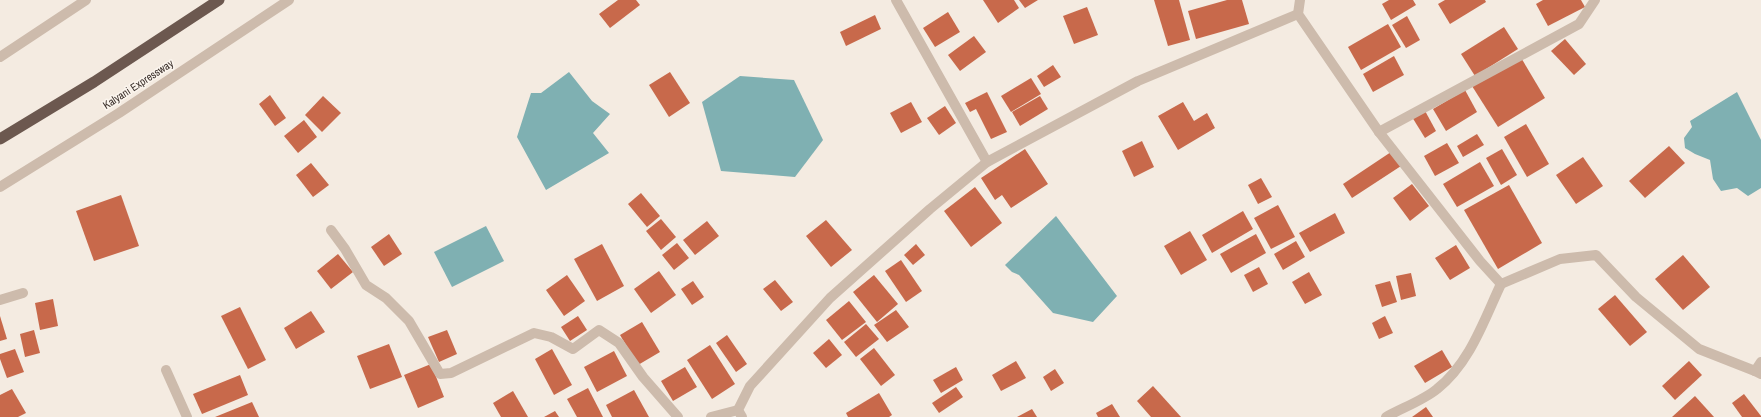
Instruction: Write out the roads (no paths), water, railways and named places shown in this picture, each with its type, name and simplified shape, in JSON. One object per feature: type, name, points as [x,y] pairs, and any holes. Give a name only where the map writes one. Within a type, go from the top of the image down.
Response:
[{"type":"highway","points":[[0,139],[94,82],[219,0]]},
{"type":"street","points":[[0,57],[86,0]]},
{"type":"street","name":"Kalyani Expressway","points":[[0,187],[119,113],[289,0]]},
{"type":"street","points":[[896,0],[987,162]]},
{"type":"street","points":[[1300,0],[1298,14],[1379,132],[1480,261],[1500,284]]},
{"type":"street","points":[[1379,132],[1579,24],[1594,0]]},
{"type":"street","points":[[711,417],[740,414],[750,386],[830,298],[930,209],[987,162],[1138,81],[1298,14]]},
{"type":"street","points":[[331,230],[345,249],[366,286],[386,298],[409,321],[440,374],[451,373],[534,333],[551,337],[573,349],[599,330],[619,343],[644,377],[678,417]]},
{"type":"street","points":[[1386,417],[1437,389],[1454,373],[1469,351],[1500,284],[1560,259],[1596,255],[1636,297],[1699,349],[1758,373],[1761,362]]},
{"type":"street","points":[[0,300],[23,293]]},
{"type":"street","points":[[166,370],[188,417]]},
{"type":"water","points":[[569,72],[592,101],[610,114],[593,133],[609,153],[546,190],[517,137],[531,93],[541,93]]},
{"type":"water","points":[[740,76],[794,80],[823,140],[795,177],[721,171],[702,102]]},
{"type":"water","points":[[1737,92],[1761,140],[1761,188],[1748,196],[1737,188],[1721,191],[1713,179],[1710,160],[1685,148],[1684,138],[1692,127],[1690,121]]},
{"type":"water","points":[[1056,216],[1117,296],[1093,322],[1053,313],[1019,275],[1012,272],[1005,265]]},
{"type":"water","points":[[486,226],[504,261],[452,287],[434,252]]}]
